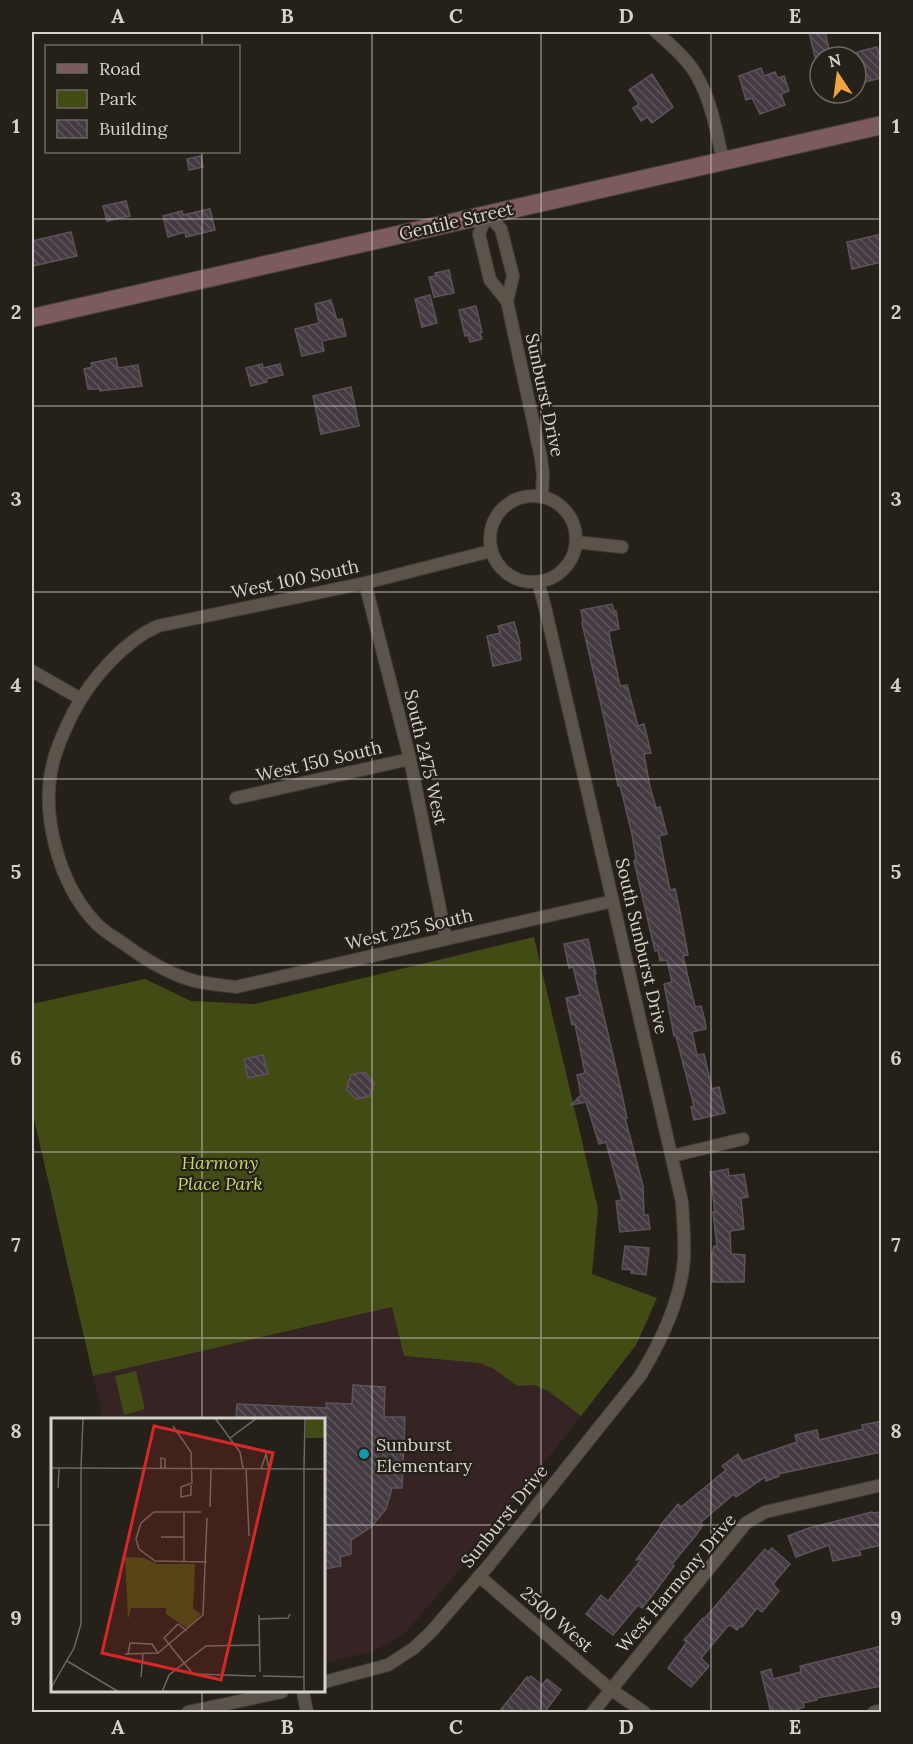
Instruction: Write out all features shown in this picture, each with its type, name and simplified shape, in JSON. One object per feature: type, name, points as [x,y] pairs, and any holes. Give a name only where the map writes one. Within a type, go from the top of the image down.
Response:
[{"type":"main road","name":"Gentile Street","points":[[32,318],[882,125]]},
{"type":"street","points":[[656,32],[674,48],[699,79],[716,127],[723,161]]},
{"type":"street","name":"Sunburst Drive","points":[[507,301],[490,280],[479,234],[487,214],[501,229],[513,276],[507,301],[541,458],[542,497]]},
{"type":"street","points":[[527,496],[542,497],[554,501],[567,514],[575,530],[576,542],[572,557],[564,569],[552,578],[538,582],[514,578],[504,571],[496,562],[491,550],[490,536],[493,521],[501,509],[513,500],[527,496]]},
{"type":"street","points":[[576,542],[622,547]]},
{"type":"street","name":"West 100 South","points":[[81,699],[100,672],[146,631],[158,626],[365,583],[491,550]]},
{"type":"street","name":"South Sunburst Drive","points":[[538,582],[682,1202],[684,1259],[678,1293],[669,1321]]},
{"type":"street","name":"South 2475 West","points":[[365,583],[410,759],[446,939]]},
{"type":"street","points":[[32,671],[81,699]]},
{"type":"street","name":"West 225 South","points":[[81,699],[66,728],[53,762],[50,780],[49,800],[57,853],[71,891],[95,923],[133,950],[172,973],[192,980],[236,987],[613,901]]},
{"type":"street","name":"West 150 South","points":[[236,798],[410,759]]},
{"type":"street","points":[[672,1156],[743,1139]]},
{"type":"street","name":"Sunburst Drive","points":[[326,1681],[388,1665],[414,1648],[431,1632],[640,1376],[669,1321]]},
{"type":"street","name":"West Harmony Drive","points":[[592,1713],[746,1523],[765,1512],[882,1485]]},
{"type":"street","name":"2500 West","points":[[479,1576],[610,1689],[644,1713]]},
{"type":"street","points":[[188,1713],[278,1693]]},
{"type":"street","points":[[303,1693],[307,1713]]},
{"type":"street","points":[[874,1713],[882,1710]]},
{"type":"shaded area","points":[[393,1307],[404,1356],[479,1363],[494,1369],[517,1386],[534,1385],[548,1391],[581,1416],[464,1565],[403,1635],[371,1652],[326,1663],[326,1418],[103,1418],[93,1376]]},
{"type":"green space","name":"Harmony Place Park","points":[[534,937],[598,1209],[592,1274],[657,1298],[636,1345],[581,1416],[548,1391],[534,1385],[517,1386],[494,1369],[479,1363],[404,1356],[392,1307],[93,1376],[32,1110],[32,1004],[145,979],[191,1001],[255,1004]]},
{"type":"green space","points":[[136,1371],[145,1409],[124,1415],[115,1376]]},
{"type":"building","points":[[809,32],[825,32],[828,45],[812,45]]},
{"type":"building","points":[[877,47],[882,66],[882,78],[868,81],[868,49]]},
{"type":"building","points":[[761,68],[764,76],[775,72],[778,78],[784,76],[789,91],[781,94],[785,105],[760,114],[752,98],[746,100],[739,76]]},
{"type":"building","points":[[652,74],[673,107],[652,123],[647,117],[641,121],[633,108],[639,104],[629,90]]},
{"type":"building","points":[[201,156],[203,167],[189,170],[187,159]]},
{"type":"building","points":[[126,201],[130,216],[107,221],[103,206]]},
{"type":"building","points":[[210,209],[215,230],[186,237],[185,232],[168,237],[163,216],[182,211],[183,215]]},
{"type":"building","points":[[71,232],[77,256],[33,266],[32,241]]},
{"type":"building","points":[[882,234],[882,262],[852,269],[847,242]]},
{"type":"building","points":[[449,270],[454,293],[434,297],[429,277]]},
{"type":"building","points":[[430,295],[437,323],[422,327],[415,299]]},
{"type":"building","points":[[331,300],[337,320],[342,319],[346,336],[322,341],[324,351],[302,356],[295,329],[319,323],[315,304]]},
{"type":"building","points":[[476,306],[482,339],[470,342],[468,335],[465,336],[459,310]]},
{"type":"building","points":[[116,358],[118,368],[138,365],[142,386],[100,391],[100,389],[88,389],[84,369],[92,367],[91,363]]},
{"type":"building","points":[[262,364],[263,368],[280,364],[283,375],[251,386],[246,368]]},
{"type":"building","points":[[351,387],[359,426],[321,434],[313,396]]},
{"type":"building","points":[[612,604],[616,611],[619,629],[609,631],[620,686],[627,685],[638,726],[644,724],[651,753],[644,754],[650,787],[656,808],[660,807],[667,834],[659,836],[670,890],[675,889],[688,955],[683,956],[695,1007],[701,1006],[705,1021],[706,1029],[692,1032],[697,1055],[704,1054],[712,1089],[719,1087],[725,1113],[694,1120],[691,1107],[694,1106],[676,1036],[674,1036],[664,984],[672,982],[667,960],[660,961],[658,950],[655,951],[634,861],[636,860],[632,834],[620,785],[618,786],[582,623],[581,610]]},
{"type":"building","points":[[514,622],[520,643],[521,660],[493,666],[487,636],[500,633],[498,626]]},
{"type":"building","points":[[588,939],[627,1118],[625,1118],[643,1186],[644,1215],[648,1215],[650,1229],[620,1232],[616,1201],[622,1200],[606,1142],[599,1144],[586,1102],[571,1105],[581,1095],[577,1075],[585,1073],[575,1024],[572,1025],[566,998],[580,995],[573,967],[569,968],[564,944]]},
{"type":"building","points":[[263,1055],[268,1074],[248,1078],[244,1059]]},
{"type":"building","points":[[365,1072],[374,1083],[370,1096],[356,1099],[346,1089],[351,1075]]},
{"type":"building","points":[[728,1169],[729,1176],[744,1174],[748,1197],[741,1198],[744,1229],[730,1231],[731,1254],[745,1255],[744,1282],[712,1282],[712,1254],[714,1246],[717,1246],[710,1172]]},
{"type":"building","points":[[625,1246],[649,1248],[646,1275],[622,1269]]},
{"type":"building","name":"Sunburst Elementary","points":[[353,1385],[385,1387],[384,1417],[405,1417],[402,1488],[392,1488],[386,1509],[371,1527],[351,1540],[351,1554],[340,1557],[341,1566],[326,1569],[326,1418],[236,1418],[237,1404],[327,1408],[326,1403],[352,1404]]},
{"type":"building","points":[[882,1421],[882,1452],[778,1474],[779,1476],[766,1481],[765,1477],[736,1497],[734,1494],[700,1523],[703,1525],[672,1564],[674,1566],[651,1597],[642,1608],[638,1605],[613,1635],[586,1614],[601,1595],[608,1601],[642,1559],[636,1560],[678,1504],[681,1507],[726,1470],[722,1466],[738,1454],[742,1461],[797,1442],[795,1435],[817,1430],[819,1440],[863,1429],[862,1425]]},
{"type":"building","points":[[880,1512],[882,1545],[859,1550],[861,1555],[833,1561],[829,1545],[796,1557],[788,1536],[809,1528]]},
{"type":"building","points":[[772,1548],[790,1564],[773,1584],[779,1591],[762,1612],[757,1608],[742,1627],[740,1626],[737,1630],[730,1625],[727,1627],[701,1658],[709,1666],[691,1687],[668,1668],[687,1642],[684,1640],[765,1549],[768,1552]]},
{"type":"building","points":[[882,1646],[882,1686],[817,1698],[817,1700],[803,1703],[804,1707],[788,1713],[771,1713],[761,1672],[771,1669],[773,1679],[801,1672],[800,1666]]},
{"type":"building","points":[[531,1676],[542,1685],[547,1679],[561,1690],[544,1713],[498,1713],[527,1677]]},
{"type":"place","name":"Sunburst Elementary","points":[[364,1454]]}]
